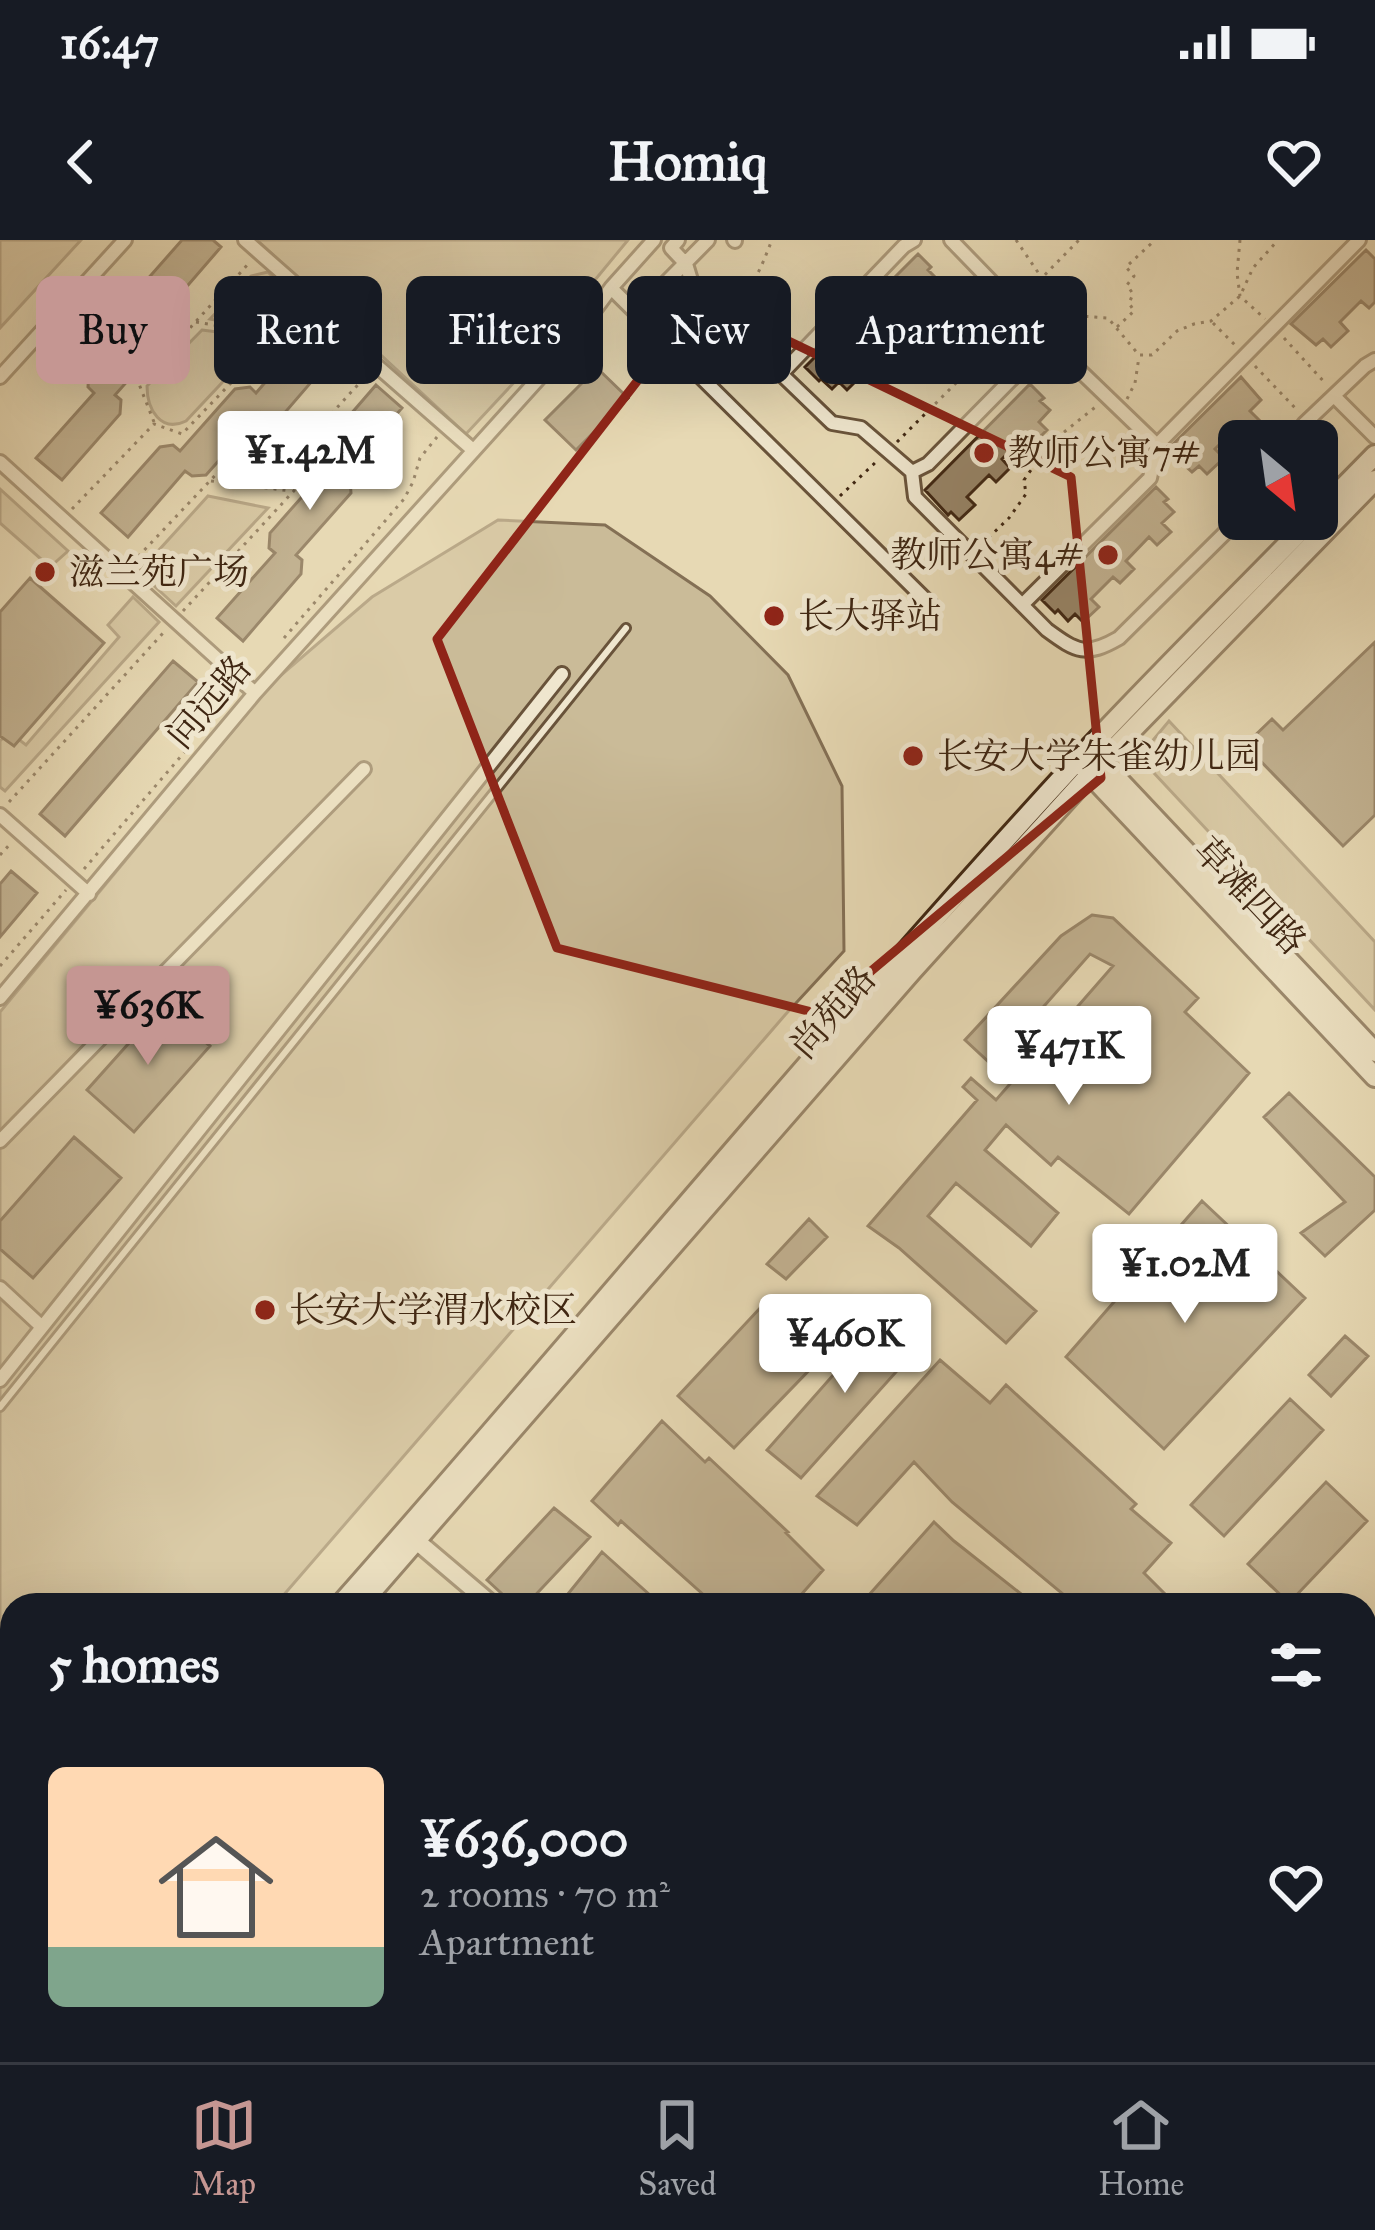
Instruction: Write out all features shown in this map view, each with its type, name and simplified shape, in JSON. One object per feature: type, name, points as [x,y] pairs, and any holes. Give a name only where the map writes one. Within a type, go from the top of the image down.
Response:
[{"type":"main road","name":"尚苑路","points":[[1338,492],[1375,454]]},
{"type":"main road","name":"尚苑路","points":[[1089,762],[1375,480]]},
{"type":"main road","name":"尚苑路","points":[[369,1593],[411,1536],[863,1002],[1293,540]]},
{"type":"main road","name":"草滩四路","points":[[1089,762],[1375,1052]]},
{"type":"main road","name":"草滩四路","points":[[1089,762],[1375,1077]]},
{"type":"main road","name":"尚苑路","points":[[352,1593],[411,1536]]},
{"type":"street","points":[[0,377],[125,240]]},
{"type":"street","points":[[245,240],[286,276]]},
{"type":"street","name":"问远路","points":[[0,998],[255,693],[568,346],[654,240]]},
{"type":"street","points":[[678,240],[670,248],[686,264],[690,276]]},
{"type":"street","points":[[674,276],[708,240]]},
{"type":"street","points":[[791,365],[914,240]]},
{"type":"street","points":[[951,240],[986,276]]},
{"type":"street","points":[[1022,605],[1150,478],[1157,445],[1359,240]]},
{"type":"street","points":[[611,288],[627,305]]},
{"type":"street","points":[[1308,420],[1372,360]]},
{"type":"street","points":[[382,369],[472,450]]},
{"type":"street","points":[[1087,378],[1157,445]]},
{"type":"street","points":[[791,383],[832,423],[861,428],[912,472],[915,496],[1022,605],[1064,642],[1082,650],[1099,650],[1119,638],[1218,540]]},
{"type":"street","points":[[707,384],[933,607]]},
{"type":"street","points":[[912,472],[928,464],[1007,384]]},
{"type":"street","points":[[1334,395],[1375,437]]},
{"type":"street","points":[[0,462],[255,693]]},
{"type":"street","points":[[0,1380],[562,674]]},
{"type":"street","points":[[0,1141],[364,769]]},
{"type":"street","points":[[0,814],[89,894]]},
{"type":"street","points":[[0,1288],[42,1328]]},
{"type":"street","points":[[411,1536],[478,1593]]},
{"type":"lane","points":[[0,1407],[626,628]]},
{"type":"path","points":[[757,276],[772,240]]},
{"type":"path","points":[[1016,240],[1042,276],[1079,240]]},
{"type":"path","points":[[1115,328],[1134,310],[1127,285],[1134,276],[1126,267],[1155,240]]},
{"type":"path","points":[[1087,316],[1108,318],[1139,355],[1152,355],[1177,331],[1211,321],[1240,296],[1253,268],[1278,240]]},
{"type":"path","points":[[230,384],[182,434],[154,424],[139,384],[259,253]]},
{"type":"path","points":[[1211,321],[1306,420]]},
{"type":"path","points":[[196,322],[214,325]]},
{"type":"path","points":[[1118,408],[1135,383],[1139,355]]},
{"type":"path","points":[[0,814],[302,482],[312,435],[358,384]]},
{"type":"path","points":[[830,506],[951,384]]},
{"type":"path","points":[[972,554],[1026,494],[1024,480],[1049,444],[1106,396]]},
{"type":"path","points":[[63,519],[154,424]]},
{"type":"path","points":[[274,650],[404,499],[420,458],[446,426]]},
{"type":"path","points":[[123,573],[260,428],[312,435]]},
{"type":"path","points":[[209,481],[293,491]]},
{"type":"path","points":[[0,965],[198,737]]},
{"type":"highlighted area","points":[[701,299],[1071,477],[1101,778],[820,1014],[557,948],[437,639]]},
{"type":"shaded area","points":[[0,240],[81,240],[48,276],[36,276],[36,289],[0,328]]},
{"type":"shaded area","points":[[257,240],[628,240],[598,276],[406,276],[406,378],[382,356],[382,276],[296,276]]},
{"type":"shaded area","points":[[202,330],[214,332],[214,384],[221,384],[186,421],[169,424],[153,411],[147,386],[190,384],[190,342]]},
{"type":"shaded area","points":[[412,384],[513,384],[466,434]]},
{"type":"shaded area","points":[[267,436],[296,454],[292,478],[229,467],[237,458]]},
{"type":"shaded area","points":[[0,489],[68,551],[50,567],[0,523]]},
{"type":"shaded area","points":[[208,496],[268,508],[176,606],[139,572]]},
{"type":"shaded area","points":[[498,520],[605,525],[710,596],[788,675],[842,786],[844,951],[285,1593],[0,1593],[0,1012],[273,682],[372,597]]},
{"type":"shaded area","points":[[133,597],[159,622],[5,791],[0,787],[0,741],[9,732],[26,745],[119,637],[108,625]]},
{"type":"shaded area","points":[[1169,721],[1375,942],[1375,1010],[1139,757]]},
{"type":"building","points":[[182,240],[213,240],[221,247],[190,283],[190,276],[150,276]]},
{"type":"building","points":[[1366,250],[1375,259],[1375,302],[1369,308],[1361,301],[1340,322],[1348,331],[1331,347],[1323,339],[1316,345],[1291,324]]},
{"type":"building","points":[[918,254],[934,276],[896,276]]},
{"type":"building","points":[[815,357],[815,377],[805,367]]},
{"type":"building","points":[[603,374],[628,398],[576,450],[545,420],[581,384],[603,384]]},
{"type":"building","points":[[1241,377],[1261,400],[1250,411],[1259,420],[1218,420],[1218,464],[1207,474],[1199,466],[1192,472],[1167,450]]},
{"type":"building","points":[[125,384],[115,395],[121,400],[120,414],[62,480],[36,458],[94,393],[88,387]]},
{"type":"building","points":[[264,384],[310,384],[282,416],[267,419],[261,413],[206,475],[192,476],[185,471],[128,537],[101,513],[160,447],[173,445],[180,451],[235,389],[250,387],[256,393]]},
{"type":"building","name":"教师公寓7#","points":[[1030,384],[1044,398],[1040,401],[1050,410],[1039,422],[1047,430],[1033,444],[1025,436],[1002,459],[1010,468],[996,482],[989,475],[967,497],[975,505],[959,520],[925,490]]},
{"type":"building","points":[[376,385],[402,408],[344,474],[350,479],[351,493],[296,555],[302,560],[301,574],[243,641],[217,618],[275,553],[269,548],[270,533],[324,472],[318,452]]},
{"type":"building","name":"教师公寓4#","points":[[1156,487],[1174,512],[1162,523],[1171,532],[1157,545],[1149,537],[1126,561],[1134,569],[1120,583],[1113,577],[1091,599],[1099,607],[1083,622],[1075,614],[1068,621],[1058,610],[1055,613],[1042,600]]},
{"type":"building","points":[[30,578],[104,643],[14,746],[0,736],[0,612]]},
{"type":"building","points":[[1375,642],[1375,815],[1343,846],[1245,745],[1272,719],[1283,730]]},
{"type":"building","points":[[173,661],[198,682],[65,836],[40,814]]},
{"type":"building","points":[[11,871],[37,893],[0,937],[0,884]]},
{"type":"building","points":[[1092,915],[1113,918],[1198,998],[1185,1012],[1249,1073],[1129,1214],[1058,1157],[1051,1165],[1006,1125],[985,1150],[1058,1213],[1031,1246],[956,1183],[928,1216],[1036,1311],[1006,1343],[868,1226],[977,1100],[963,1087],[971,1078],[996,1100],[1113,966],[1090,954],[992,1065],[965,1040],[1061,936]]},
{"type":"building","points":[[163,1005],[210,1046],[134,1132],[87,1090]]},
{"type":"building","points":[[1289,1093],[1375,1177],[1375,1210],[1325,1256],[1301,1233],[1345,1202],[1264,1117]]},
{"type":"building","points":[[74,1137],[121,1178],[33,1278],[0,1249],[0,1221]]},
{"type":"building","points":[[1202,1201],[1305,1298],[1164,1449],[1066,1357]]},
{"type":"building","points":[[809,1219],[827,1237],[786,1279],[767,1264]]},
{"type":"building","points":[[761,1307],[819,1360],[734,1448],[678,1396]]},
{"type":"building","points":[[887,1314],[922,1343],[801,1478],[767,1450]]},
{"type":"building","points":[[1345,1336],[1368,1356],[1331,1396],[1309,1375]]},
{"type":"building","points":[[940,1360],[990,1403],[1006,1385],[1136,1504],[1131,1509],[1171,1543],[1144,1573],[1164,1593],[1062,1593],[952,1502],[914,1462],[857,1525],[817,1496]]},
{"type":"building","points":[[1290,1399],[1323,1430],[1224,1536],[1191,1505]]},
{"type":"building","points":[[662,1421],[705,1462],[709,1458],[823,1570],[803,1593],[702,1593],[592,1501]]},
{"type":"building","points":[[1326,1482],[1367,1521],[1299,1593],[1278,1593],[1248,1564]]},
{"type":"building","points":[[554,1508],[590,1537],[537,1593],[501,1593],[487,1580]]},
{"type":"building","points":[[934,1522],[1020,1593],[871,1593]]},
{"type":"building","points":[[602,1552],[648,1593],[569,1593]]},
{"type":"place","name":"教师公寓7#","points":[[984,453]]},
{"type":"place","name":"教师公寓4#","points":[[1108,555]]},
{"type":"place","name":"滋兰苑广场","points":[[45,572]]},
{"type":"place","name":"长大驿站","points":[[774,616]]},
{"type":"place","name":"长安大学朱雀幼儿园","points":[[913,756]]},
{"type":"place","name":"长安大学渭水校区","points":[[265,1310]]}]
